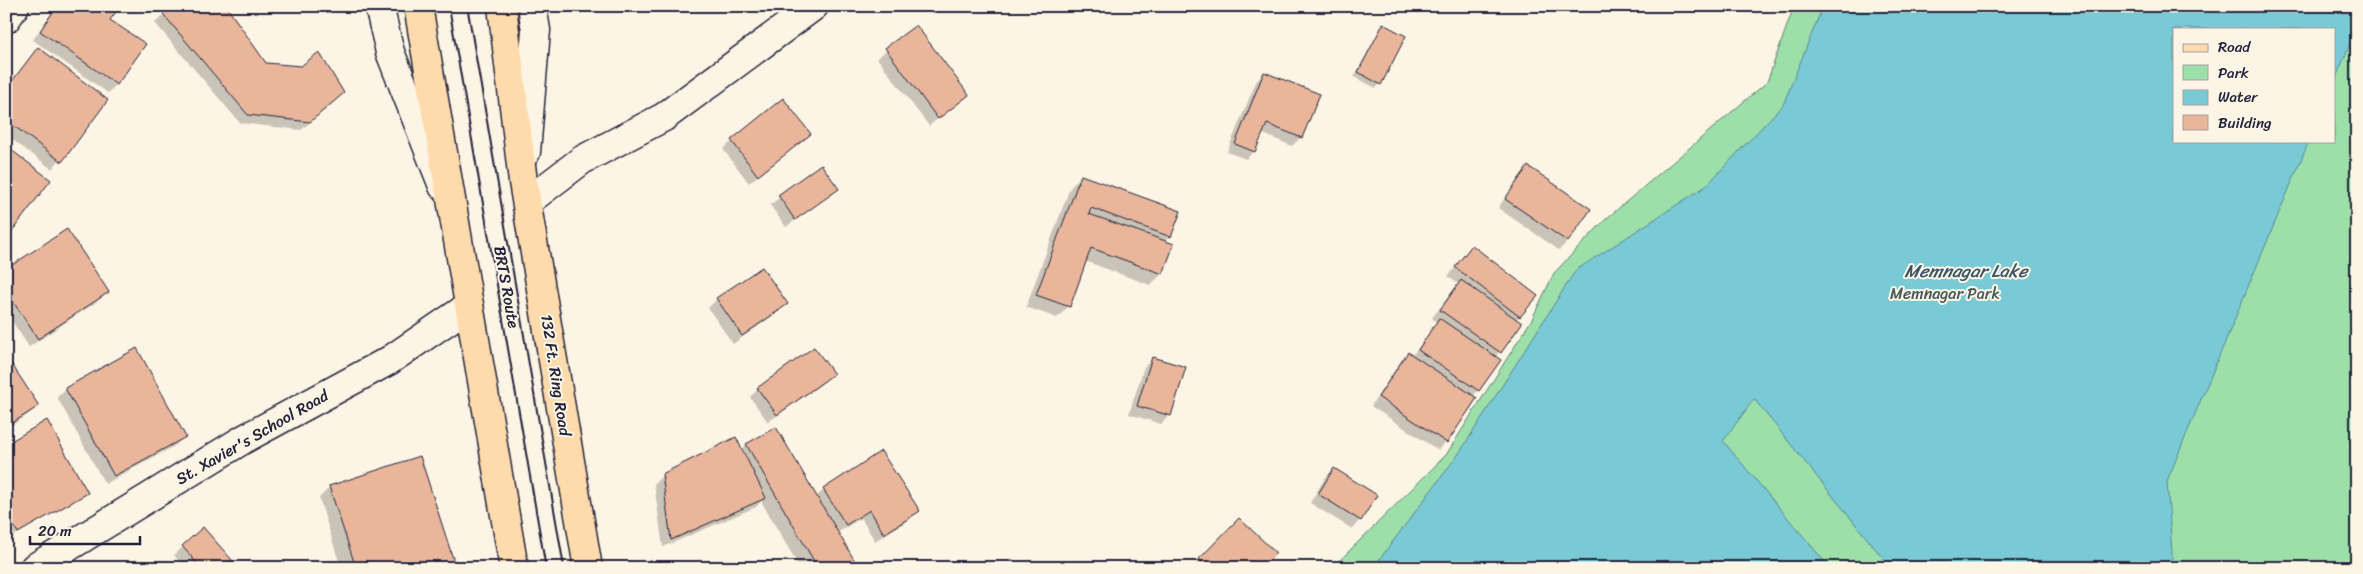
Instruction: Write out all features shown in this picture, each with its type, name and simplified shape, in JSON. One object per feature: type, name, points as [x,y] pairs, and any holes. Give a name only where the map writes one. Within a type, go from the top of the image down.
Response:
[{"type":"main road","points":[[418,6],[514,568]]},
{"type":"main road","name":"132 Ft. Ring Road","points":[[502,6],[525,192],[588,568]]},
{"type":"street","points":[[6,20],[15,6]]},
{"type":"street","points":[[379,6],[390,52],[453,213]]},
{"type":"street","points":[[525,192],[536,30],[532,6]]},
{"type":"street","points":[[525,192],[664,117],[814,6]]},
{"type":"street","name":"St. Xavier's School Road","points":[[34,568],[244,439],[390,360],[469,306]]},
{"type":"lane","name":"BRTS Route","points":[[458,6],[555,568]]},
{"type":"green space","name":"Memnagar Lake","points":[[1794,6],[2357,6],[2357,568],[1332,568],[1446,455],[1532,319],[1554,273],[1606,219],[1767,82]]},
{"type":"water","name":"Memnagar Lake","points":[[1823,6],[2357,6],[2357,28],[2336,77],[2336,28],[2173,28],[2173,142],[2309,142],[2167,481],[2173,568],[1891,568],[1754,399],[1723,441],[1830,568],[1787,568],[1773,561],[1766,568],[1373,568],[1460,452],[1576,270],[1706,186],[1783,105]]},
{"type":"building","points":[[57,6],[120,6],[110,20],[146,44],[117,85],[40,31]]},
{"type":"building","points":[[173,6],[226,6],[266,63],[301,66],[319,52],[344,93],[310,122],[248,115],[163,14]]},
{"type":"building","points":[[1383,24],[1406,36],[1381,85],[1358,72]]},
{"type":"building","points":[[916,25],[969,95],[938,119],[885,48]]},
{"type":"building","points":[[38,47],[108,100],[62,162],[6,120],[6,89]]},
{"type":"building","points":[[1264,72],[1320,94],[1302,138],[1267,124],[1255,152],[1235,144]]},
{"type":"building","points":[[783,98],[811,134],[758,176],[731,140]]},
{"type":"building","points":[[6,146],[51,180],[6,239]]},
{"type":"building","points":[[821,164],[839,189],[795,220],[778,195]]},
{"type":"building","points":[[1528,166],[1591,209],[1568,242],[1505,199]]},
{"type":"building","points":[[1081,175],[1181,211],[1171,237],[1091,208],[1089,214],[1174,244],[1163,274],[1091,248],[1070,307],[1036,295]]},
{"type":"building","points":[[67,229],[109,292],[38,339],[6,291],[6,269]]},
{"type":"building","points":[[1472,245],[1538,296],[1520,317],[1455,267]]},
{"type":"building","points":[[762,267],[788,304],[742,336],[716,298]]},
{"type":"building","points":[[1461,280],[1522,323],[1501,353],[1440,310]]},
{"type":"building","points":[[1439,318],[1501,360],[1479,391],[1418,350]]},
{"type":"building","points":[[814,347],[834,374],[777,415],[757,388]]},
{"type":"building","points":[[137,348],[186,437],[114,476],[65,388]]},
{"type":"building","points":[[1408,352],[1477,398],[1447,443],[1378,397]]},
{"type":"building","points":[[1152,357],[1186,367],[1171,416],[1137,406]]},
{"type":"building","points":[[9,360],[39,406],[6,427],[6,362]]},
{"type":"building","points":[[47,420],[88,493],[18,533],[6,512],[6,444]]},
{"type":"building","points":[[776,427],[859,568],[818,568],[746,444]]},
{"type":"building","points":[[736,437],[766,498],[671,540],[662,474]]},
{"type":"building","points":[[881,451],[920,511],[884,534],[870,510],[846,525],[823,489]]},
{"type":"building","points":[[420,456],[456,568],[356,568],[329,486]]},
{"type":"building","points":[[1334,468],[1377,495],[1361,521],[1318,494]]},
{"type":"building","points":[[1239,518],[1276,553],[1262,568],[1208,568],[1199,559]]},
{"type":"building","points":[[203,527],[239,568],[201,568],[182,546]]},
{"type":"park label","name":"Memnagar Park","points":[[1945,293]]}]
